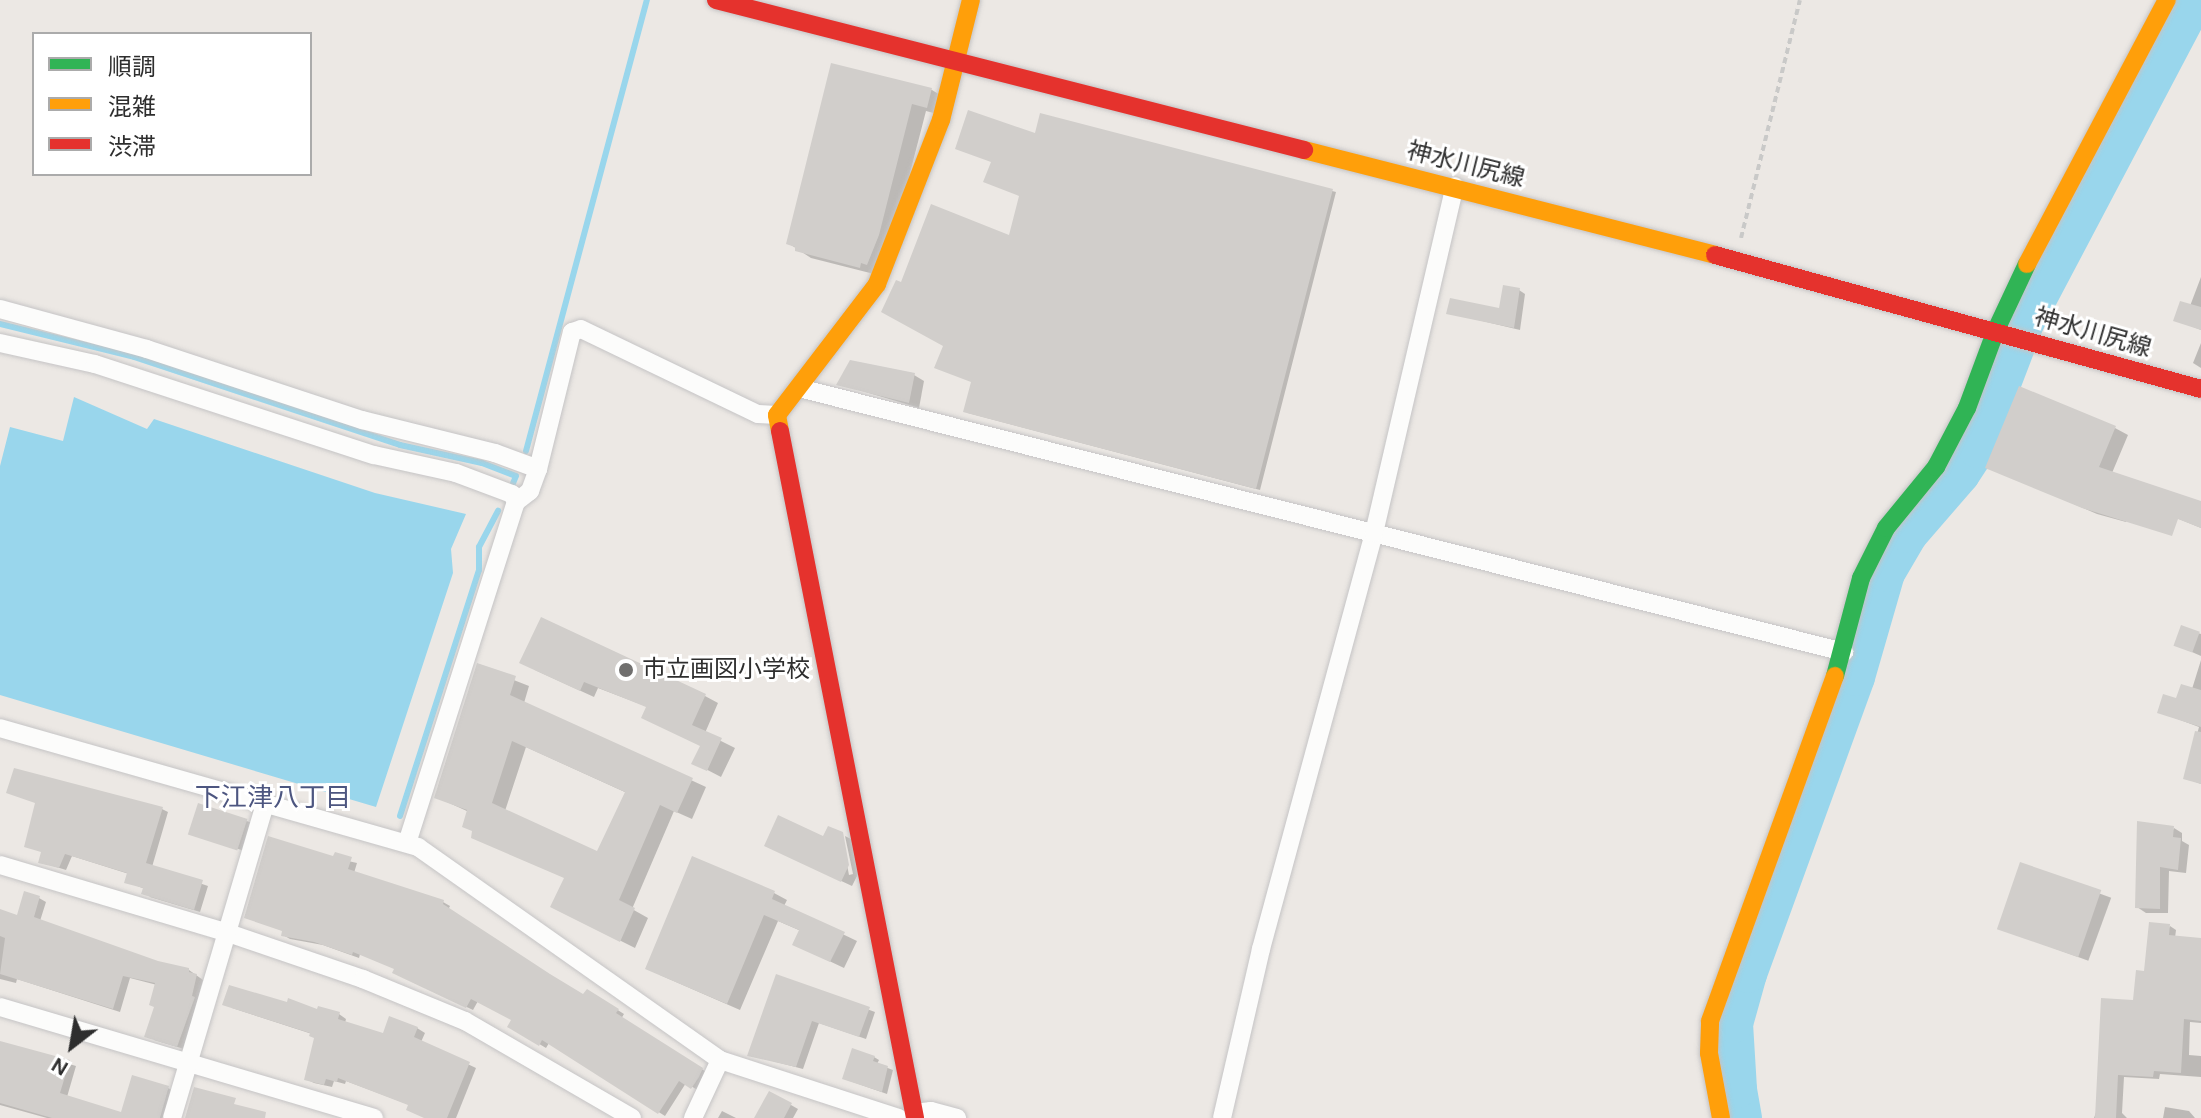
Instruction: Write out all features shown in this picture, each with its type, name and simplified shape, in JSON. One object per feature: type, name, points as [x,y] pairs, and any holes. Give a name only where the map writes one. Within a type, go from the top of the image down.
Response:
[{"type":"street","name":"神水川尻線","points":[[716,0],[1455,186],[2001,332],[2201,389]]},
{"type":"street","points":[[910,1116],[777,415],[877,284],[941,120],[971,0]]},
{"type":"street","points":[[1721,1118],[1709,1053],[1710,1021],[1844,652],[1861,578],[1886,528],[1936,467],[1967,408],[2040,237],[2167,0]]},
{"type":"street","points":[[1222,1118],[1261,949],[1374,533],[1455,186]]},
{"type":"street","points":[[0,309],[147,349],[362,420],[495,453],[538,469]]},
{"type":"street","points":[[407,843],[516,502],[530,491],[538,469],[571,335],[578,329],[758,414],[777,415]]},
{"type":"street","points":[[0,343],[95,364],[374,455],[456,473],[512,494],[516,502]]},
{"type":"street","points":[[799,388],[1844,652]]},
{"type":"street","points":[[0,728],[407,843],[453,871],[720,1060],[910,1116],[931,1111],[957,1118]]},
{"type":"street","points":[[172,1118],[265,805]]},
{"type":"street","points":[[0,865],[225,932],[363,979],[465,1021],[632,1118]]},
{"type":"street","points":[[0,1007],[374,1118]]},
{"type":"street","points":[[693,1118],[720,1060]]},
{"type":"path","points":[[1736,260],[1800,0]]},
{"type":"water","points":[[74,397],[147,429],[154,419],[375,493],[466,514],[451,549],[453,573],[376,807],[0,695],[0,466],[10,427],[63,441]]},
{"type":"building","points":[[831,63],[932,88],[927,108],[912,104],[879,235],[867,265],[861,263],[860,268],[795,251],[795,247],[786,244]]},
{"type":"building","points":[[968,110],[1035,133],[1040,113],[1333,189],[1256,489],[963,412],[971,382],[934,368],[943,346],[881,312],[896,280],[901,282],[931,204],[1009,235],[1019,196],[983,182],[991,162],[955,149]]},
{"type":"building","points":[[1503,285],[1520,288],[1514,328],[1446,314],[1450,298],[1499,308]]},
{"type":"building","points":[[2180,301],[2201,307],[2201,330],[2173,321]]},
{"type":"building","points":[[850,360],[915,373],[909,403],[836,385]]},
{"type":"building","points":[[2019,386],[2116,426],[2099,467],[2201,501],[2201,528],[2178,519],[2172,536],[2082,508],[1985,468]]},
{"type":"building","points":[[541,617],[706,694],[692,725],[722,738],[707,771],[691,764],[700,746],[641,718],[646,707],[584,682],[580,691],[519,663]]},
{"type":"building","points":[[2181,625],[2200,632],[2192,653],[2173,646]]},
{"type":"building","points":[[477,663],[516,676],[510,695],[693,778],[677,813],[660,805],[619,900],[635,908],[620,942],[550,907],[564,878],[471,838],[472,831],[462,827],[467,810],[434,798]],"holes":[[[512,741],[625,792],[597,851],[492,803]]]},
{"type":"building","points":[[2181,684],[2201,690],[2201,727],[2157,713],[2163,694],[2176,698]]},
{"type":"building","points":[[2195,731],[2201,732],[2201,784],[2183,779]]},
{"type":"building","points":[[14,768],[163,807],[146,863],[203,880],[194,910],[141,894],[143,888],[124,883],[127,873],[65,854],[59,868],[38,863],[41,852],[24,847],[35,803],[6,793]]},
{"type":"building","points":[[198,803],[247,819],[237,850],[188,834]]},
{"type":"building","points":[[778,815],[823,836],[828,826],[843,832],[849,865],[841,882],[764,846]]},
{"type":"building","points":[[2137,821],[2174,826],[2173,837],[2181,838],[2178,870],[2160,867],[2160,909],[2135,908]]},
{"type":"building","points":[[268,836],[333,856],[335,852],[352,857],[348,869],[444,900],[443,904],[550,974],[583,994],[587,989],[619,1009],[616,1013],[703,1068],[699,1077],[691,1089],[679,1081],[658,1114],[542,1040],[539,1046],[507,1027],[511,1020],[471,999],[466,1008],[392,973],[394,969],[353,952],[352,955],[314,942],[281,936],[282,931],[244,918]]},
{"type":"building","points":[[692,856],[775,891],[772,899],[845,932],[830,962],[792,945],[799,930],[764,915],[727,1004],[645,969]]},
{"type":"building","points":[[2020,862],[2101,890],[2078,957],[1997,929]]},
{"type":"building","points":[[24,891],[40,896],[34,917],[158,961],[189,968],[189,972],[197,974],[192,996],[195,997],[177,1047],[144,1037],[154,1007],[149,1005],[155,983],[123,976],[113,1009],[0,974],[5,938],[0,936],[0,909],[17,915]]},
{"type":"building","points":[[2149,922],[2170,924],[2169,935],[2201,938],[2201,1021],[2184,1019],[2181,1073],[2154,1071],[2153,1077],[2118,1075],[2116,1118],[2095,1118],[2101,998],[2133,1000],[2136,970],[2144,971]]},
{"type":"building","points":[[776,974],[870,1007],[859,1037],[812,1021],[796,1067],[747,1056]]},
{"type":"building","points":[[229,985],[287,1002],[288,998],[317,1009],[318,1006],[340,1012],[338,1019],[383,1033],[389,1016],[418,1027],[414,1037],[470,1062],[447,1118],[424,1118],[406,1110],[408,1105],[338,1078],[337,1082],[326,1079],[324,1085],[304,1080],[314,1038],[309,1036],[310,1033],[222,1005]]},
{"type":"building","points":[[0,1041],[70,1060],[60,1093],[121,1112],[132,1075],[169,1086],[160,1118],[52,1118],[0,1103]]},
{"type":"building","points":[[852,1048],[875,1056],[873,1061],[888,1066],[882,1092],[842,1079]]},
{"type":"building","points":[[194,1087],[236,1098],[234,1104],[266,1112],[265,1118],[185,1118]]},
{"type":"building","points":[[769,1091],[792,1103],[784,1118],[754,1118]]},
{"type":"waterway","points":[[526,451],[647,0]]},
{"type":"waterway","points":[[1743,1118],[1734,1024],[1748,974],[1856,677],[1886,573],[1909,534],[1961,474],[1977,449],[2026,321],[2195,0]]},
{"type":"waterway","points":[[0,324],[134,357],[400,445],[482,463],[516,476],[512,486]]},
{"type":"waterway","points":[[400,816],[479,570],[479,547],[498,511]]},
{"type":"traffic: fast","points":[[1835,676],[1861,578],[1886,528],[1936,467],[1967,408],[1996,330],[2027,264]]},
{"type":"traffic: slow","points":[[780,431],[777,415],[877,284],[941,120],[971,0]]},
{"type":"traffic: slow","points":[[2027,264],[2167,0]]},
{"type":"traffic: slow","points":[[1304,150],[1715,255]]},
{"type":"traffic: slow","points":[[1721,1118],[1709,1053],[1710,1021],[1835,676]]},
{"type":"traffic: jam","points":[[716,0],[1304,150]]},
{"type":"traffic: jam","points":[[1715,255],[2201,389]]},
{"type":"traffic: jam","points":[[780,431],[915,1118]]},
{"type":"place","name":"市立画図小学校","points":[[626,670]]},
{"type":"district","name":"下江津八丁目","points":[[273,798]]}]
